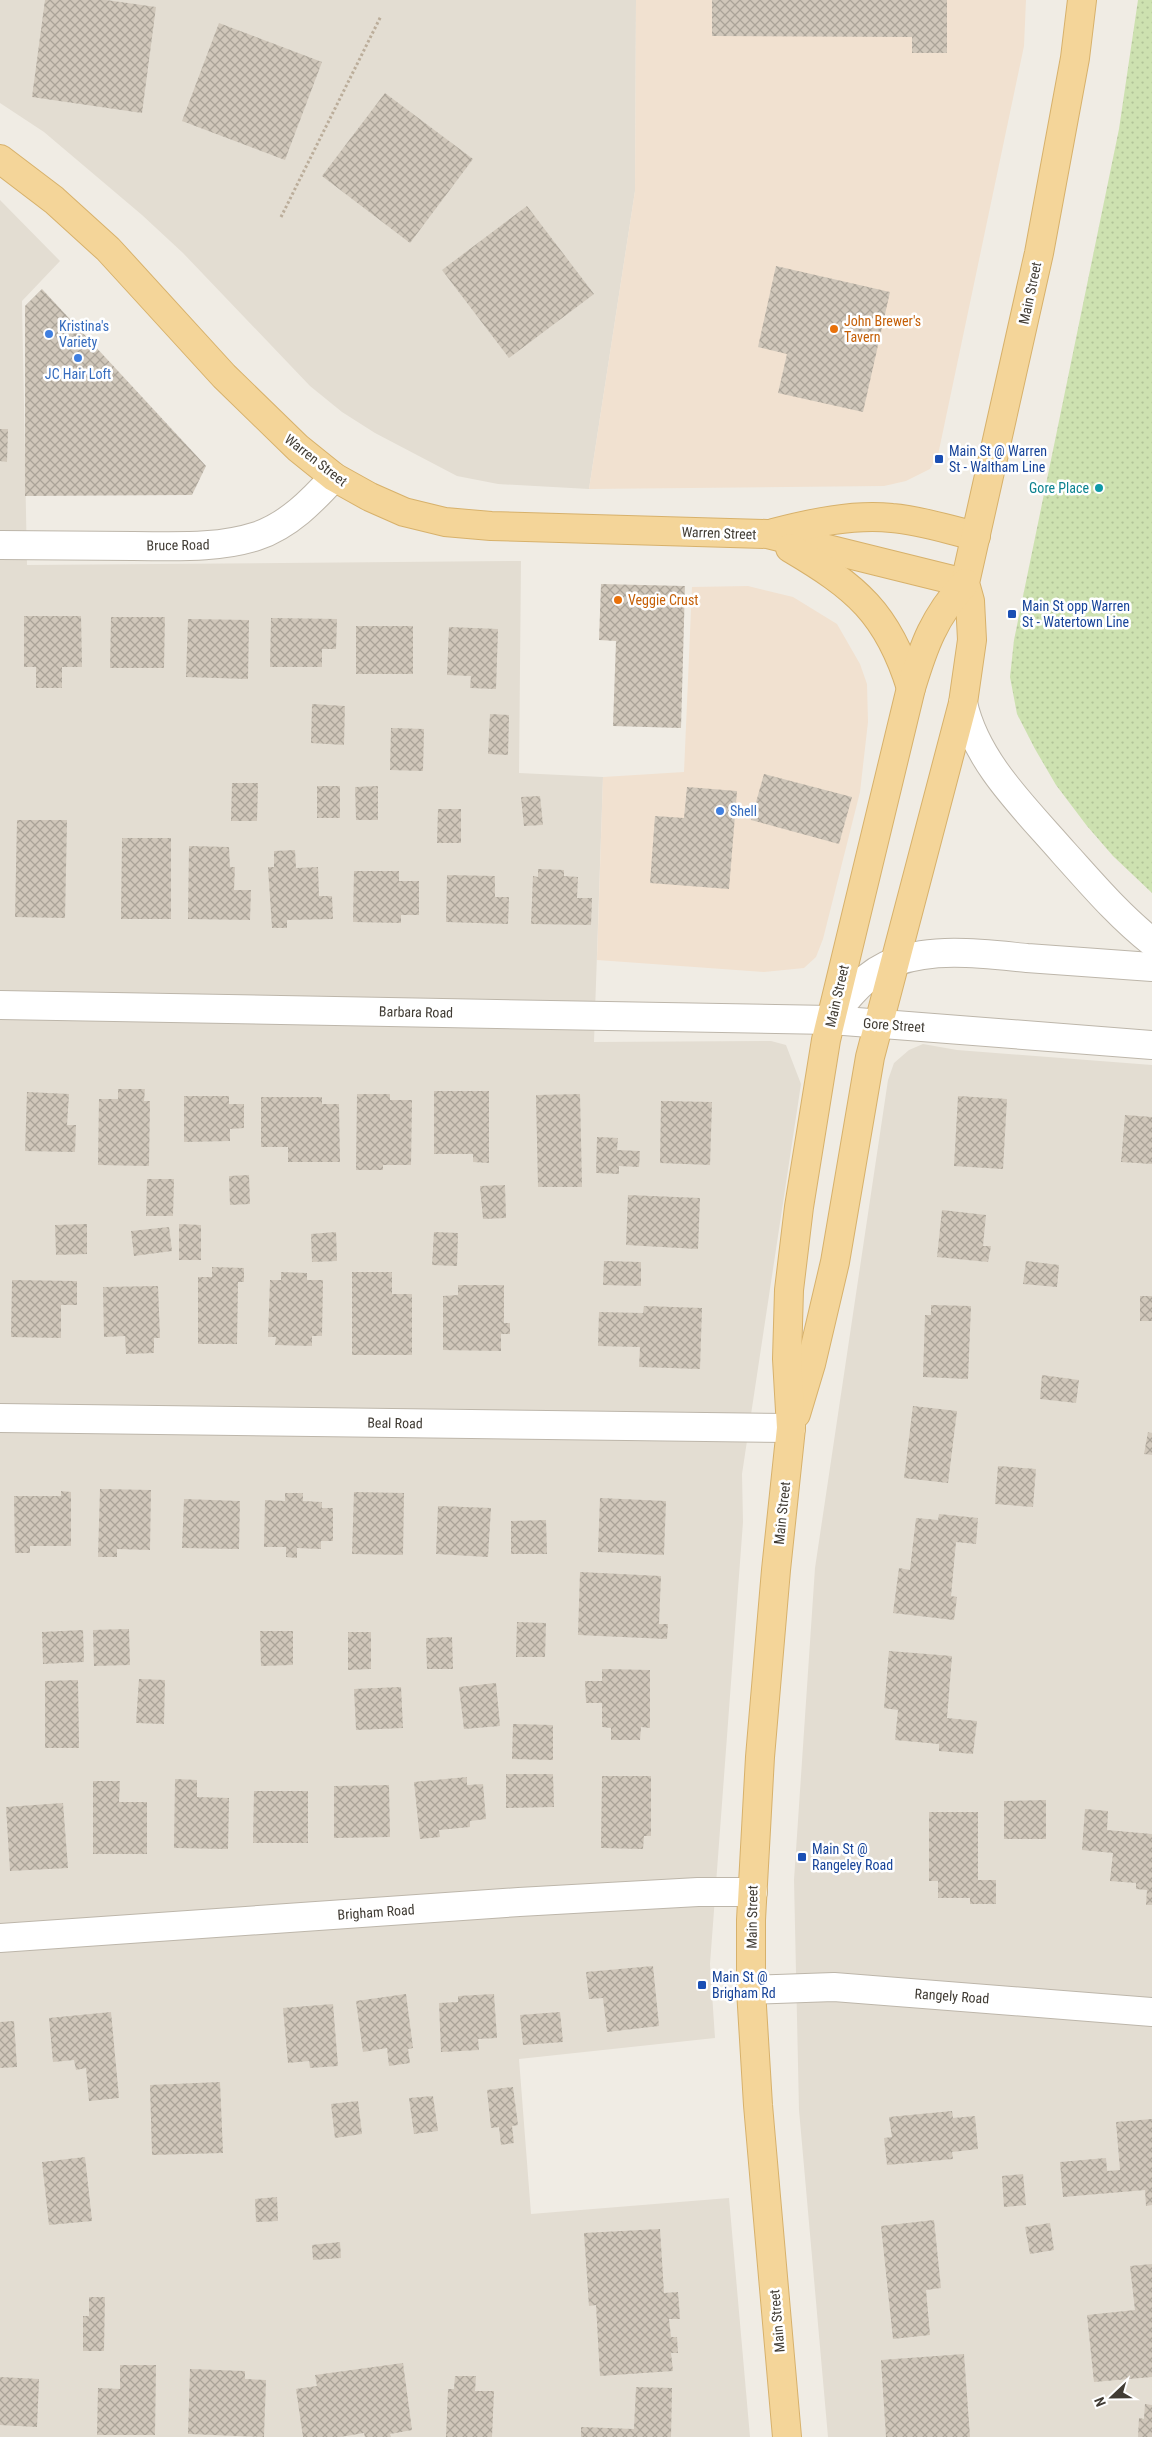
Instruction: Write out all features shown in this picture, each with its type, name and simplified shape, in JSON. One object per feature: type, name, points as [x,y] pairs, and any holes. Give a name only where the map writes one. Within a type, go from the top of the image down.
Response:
[{"type":"main road","name":"Main Street","points":[[787,2437],[758,2115],[751,1990],[753,1892],[761,1747],[776,1570],[791,1428],[787,1358],[789,1290],[798,1207],[831,1020],[912,688],[921,657],[940,614],[965,583],[1039,253],[1075,58],[1082,0]]},
{"type":"main road","name":"Warren Street","points":[[0,158],[54,200],[108,249],[235,387],[298,448],[334,477],[370,497],[404,512],[445,522],[491,526],[767,534],[965,583]]},
{"type":"main road","name":"Warren Street","points":[[767,534],[823,522],[878,517],[904,519],[976,536]]},
{"type":"main road","points":[[767,534],[848,585],[869,606],[890,633],[899,650],[912,688]]},
{"type":"main road","name":"Main Street","points":[[791,1428],[811,1364],[835,1262],[867,1072],[878,1024],[963,703],[972,640],[970,601],[965,583]]},
{"type":"street","name":"Bruce Road","points":[[0,545],[192,546],[224,544],[258,535],[288,521],[314,500],[334,477]]},
{"type":"street","points":[[963,703],[971,729],[980,746],[1011,790],[1113,908],[1152,942]]},
{"type":"street","points":[[831,1020],[859,985],[895,962],[928,954],[972,954],[1152,967]]},
{"type":"street","name":"Barbara Road","points":[[0,1005],[831,1020]]},
{"type":"street","name":"Gore Street","points":[[831,1020],[1152,1045]]},
{"type":"street","name":"Beal Road","points":[[0,1418],[791,1428]]},
{"type":"street","name":"Brigham Road","points":[[0,1938],[529,1901],[698,1892],[753,1892]]},
{"type":"street","name":"Rangely Road","points":[[751,1990],[834,1987],[1152,2012]]},
{"type":"path","points":[[281,217],[381,16]]},
{"type":"shaded area","points":[[0,0],[636,0],[635,191],[589,489],[498,484],[457,476],[375,433],[342,412],[310,386],[183,253],[142,215],[44,132],[0,103]]},
{"type":"shaded area","points":[[636,0],[1026,0],[1024,46],[938,455],[930,469],[906,481],[884,486],[589,489],[635,191]]},
{"type":"shaded area","points":[[0,200],[60,261],[22,301],[27,565],[521,561],[519,773],[603,777],[594,1042],[771,1041],[786,1045],[801,1084],[742,1474],[743,1522],[710,1964],[715,2038],[519,2059],[531,2214],[729,2198],[750,2437],[0,2437]]},
{"type":"shaded area","points":[[748,586],[793,597],[837,624],[860,664],[867,684],[868,722],[860,792],[823,939],[816,957],[804,968],[764,972],[597,960],[603,777],[684,772],[692,587]]},
{"type":"shaded area","points":[[923,1044],[957,1050],[1152,1065],[1152,2437],[828,2437],[799,2110],[794,1880],[815,1568],[888,1080],[894,1063],[909,1050]]},
{"type":"green space","name":"Gore Place","points":[[1138,0],[1152,0],[1152,893],[1113,856],[1056,785],[1017,714],[1010,677],[1014,640],[1119,129]]},
{"type":"building","points":[[45,0],[106,0],[156,7],[142,113],[32,97]]},
{"type":"building","points":[[712,0],[947,0],[947,53],[912,53],[912,37],[712,36]]},
{"type":"building","points":[[219,23],[322,62],[285,160],[182,121]]},
{"type":"building","points":[[385,93],[473,159],[410,243],[322,176]]},
{"type":"building","points":[[527,206],[594,294],[509,358],[442,270]]},
{"type":"building","points":[[776,266],[890,292],[863,412],[778,393],[787,354],[758,347]]},
{"type":"building","points":[[42,289],[206,466],[192,495],[25,496],[25,306]]},
{"type":"building","points":[[0,429],[8,429],[7,462],[0,461]]},
{"type":"building","points":[[601,584],[685,586],[681,728],[613,726],[616,641],[599,640]]},
{"type":"building","points":[[24,616],[81,616],[82,667],[62,667],[62,688],[36,688],[36,667],[24,667]]},
{"type":"building","points":[[111,617],[165,617],[164,668],[110,668]]},
{"type":"building","points":[[271,618],[337,619],[336,649],[322,649],[322,667],[270,667]]},
{"type":"building","points":[[188,619],[249,620],[248,679],[186,677]]},
{"type":"building","points":[[356,626],[413,626],[413,674],[356,674]]},
{"type":"building","points":[[449,627],[498,629],[496,689],[470,688],[471,676],[447,675]]},
{"type":"building","points":[[312,704],[345,706],[344,745],[311,743]]},
{"type":"building","points":[[490,714],[509,715],[508,755],[488,754]]},
{"type":"building","points":[[391,728],[424,729],[423,771],[390,770]]},
{"type":"building","points":[[764,774],[852,797],[839,844],[751,820]]},
{"type":"building","points":[[232,783],[258,783],[257,821],[231,821]]},
{"type":"building","points":[[317,786],[340,786],[340,818],[317,818]]},
{"type":"building","points":[[378,786],[378,820],[356,820],[355,787]]},
{"type":"building","points":[[687,787],[737,791],[729,889],[650,883],[655,816],[684,818]]},
{"type":"building","points":[[540,796],[543,825],[524,826],[521,797]]},
{"type":"building","points":[[438,809],[461,809],[461,843],[437,843]]},
{"type":"building","points":[[17,820],[67,820],[65,918],[15,917]]},
{"type":"building","points":[[122,838],[171,838],[171,919],[121,919]]},
{"type":"building","points":[[189,846],[229,847],[230,867],[235,867],[234,890],[251,890],[250,920],[188,919]]},
{"type":"building","points":[[295,850],[296,868],[318,867],[319,896],[332,896],[333,919],[287,920],[287,928],[272,928],[268,867],[274,867],[274,851]]},
{"type":"building","points":[[538,869],[564,870],[564,876],[578,877],[577,898],[592,898],[591,925],[531,924],[533,876],[538,877]]},
{"type":"building","points":[[354,871],[399,871],[399,881],[419,881],[419,915],[401,915],[401,923],[353,922]]},
{"type":"building","points":[[447,875],[495,876],[495,897],[509,897],[508,924],[446,922]]},
{"type":"building","points":[[118,1089],[145,1089],[144,1101],[150,1101],[149,1166],[98,1165],[99,1099],[118,1099]]},
{"type":"building","points":[[434,1091],[489,1091],[489,1163],[473,1162],[473,1154],[434,1154]]},
{"type":"building","points":[[27,1092],[69,1094],[67,1125],[76,1125],[75,1152],[25,1151]]},
{"type":"building","points":[[357,1094],[390,1094],[390,1100],[412,1100],[411,1165],[383,1165],[383,1170],[356,1170]]},
{"type":"building","points":[[580,1094],[582,1187],[538,1187],[536,1095]]},
{"type":"building","points":[[184,1096],[229,1096],[229,1104],[244,1104],[244,1128],[230,1129],[230,1141],[184,1142]]},
{"type":"building","points":[[958,1096],[1007,1099],[1003,1169],[954,1166]]},
{"type":"building","points":[[261,1097],[322,1097],[322,1104],[339,1104],[340,1162],[288,1162],[288,1147],[261,1147]]},
{"type":"building","points":[[661,1101],[712,1102],[710,1165],[660,1163]]},
{"type":"building","points":[[1125,1115],[1152,1117],[1152,1164],[1121,1162]]},
{"type":"building","points":[[597,1137],[618,1138],[617,1150],[640,1151],[639,1167],[619,1166],[619,1174],[596,1173]]},
{"type":"building","points":[[249,1175],[250,1204],[230,1205],[229,1176]]},
{"type":"building","points":[[147,1179],[174,1179],[173,1216],[146,1216]]},
{"type":"building","points":[[505,1185],[506,1218],[483,1219],[480,1186]]},
{"type":"building","points":[[628,1195],[700,1198],[698,1249],[626,1245]]},
{"type":"building","points":[[942,1210],[986,1215],[983,1246],[991,1246],[988,1262],[937,1257]]},
{"type":"building","points":[[87,1224],[87,1254],[56,1255],[55,1225]]},
{"type":"building","points":[[179,1224],[201,1225],[201,1260],[179,1260]]},
{"type":"building","points":[[169,1227],[172,1251],[134,1256],[131,1231]]},
{"type":"building","points":[[336,1232],[337,1261],[312,1262],[311,1234]]},
{"type":"building","points":[[434,1232],[458,1233],[457,1266],[432,1265]]},
{"type":"building","points":[[604,1261],[641,1262],[641,1286],[603,1285]]},
{"type":"building","points":[[1026,1261],[1059,1265],[1057,1287],[1023,1284]]},
{"type":"building","points":[[212,1267],[244,1268],[244,1282],[238,1282],[237,1344],[198,1344],[198,1277],[212,1277]]},
{"type":"building","points":[[281,1272],[307,1273],[307,1280],[323,1280],[322,1336],[312,1336],[312,1346],[275,1345],[276,1337],[268,1337],[270,1280],[281,1280]]},
{"type":"building","points":[[352,1272],[392,1272],[392,1294],[412,1294],[412,1355],[352,1355]]},
{"type":"building","points":[[12,1280],[77,1281],[77,1305],[61,1305],[61,1338],[11,1337]]},
{"type":"building","points":[[458,1285],[504,1285],[504,1323],[510,1323],[510,1334],[501,1334],[501,1351],[443,1350],[443,1296],[458,1295]]},
{"type":"building","points":[[158,1286],[160,1338],[154,1338],[154,1353],[126,1354],[125,1336],[104,1337],[103,1287]]},
{"type":"building","points":[[1140,1296],[1152,1296],[1152,1321],[1140,1321]]},
{"type":"building","points":[[931,1305],[971,1306],[968,1379],[923,1377],[925,1315],[931,1315]]},
{"type":"building","points":[[644,1306],[702,1308],[700,1369],[639,1367],[640,1347],[598,1346],[599,1312],[643,1313]]},
{"type":"building","points":[[1042,1375],[1079,1380],[1076,1403],[1040,1399]]},
{"type":"building","points":[[913,1406],[957,1411],[948,1483],[904,1478]]},
{"type":"building","points":[[1148,1432],[1152,1433],[1152,1455],[1144,1454]]},
{"type":"building","points":[[998,1466],[1036,1469],[1033,1507],[995,1504]]},
{"type":"building","points":[[100,1489],[151,1490],[150,1550],[117,1549],[117,1557],[98,1557]]},
{"type":"building","points":[[61,1491],[71,1492],[71,1546],[30,1546],[30,1553],[15,1553],[14,1496],[61,1496]]},
{"type":"building","points":[[354,1492],[404,1493],[403,1555],[352,1554]]},
{"type":"building","points":[[285,1493],[303,1493],[303,1501],[322,1502],[322,1508],[333,1508],[333,1541],[321,1541],[321,1549],[297,1548],[297,1558],[286,1557],[286,1547],[264,1547],[265,1500],[285,1501]]},
{"type":"building","points":[[600,1498],[666,1501],[664,1555],[598,1552]]},
{"type":"building","points":[[184,1499],[240,1501],[239,1549],[182,1548]]},
{"type":"building","points":[[438,1506],[491,1508],[488,1557],[436,1554]]},
{"type":"building","points":[[939,1514],[978,1518],[976,1544],[956,1542],[951,1596],[957,1597],[954,1620],[893,1613],[899,1568],[910,1570],[916,1518],[938,1520]]},
{"type":"building","points":[[546,1520],[547,1554],[511,1554],[511,1521]]},
{"type":"building","points":[[580,1572],[661,1576],[659,1624],[668,1624],[667,1639],[578,1635]]},
{"type":"building","points":[[517,1622],[546,1623],[545,1657],[516,1657]]},
{"type":"building","points":[[129,1629],[130,1665],[94,1666],[93,1630]]},
{"type":"building","points":[[83,1630],[84,1662],[43,1664],[42,1632]]},
{"type":"building","points":[[260,1631],[293,1631],[293,1665],[261,1666]]},
{"type":"building","points":[[348,1632],[371,1632],[371,1669],[348,1670]]},
{"type":"building","points":[[452,1637],[453,1669],[427,1669],[426,1638]]},
{"type":"building","points":[[889,1651],[952,1656],[947,1718],[977,1721],[973,1754],[939,1751],[939,1744],[895,1740],[898,1710],[884,1708]]},
{"type":"building","points":[[602,1669],[650,1670],[650,1728],[641,1727],[640,1740],[611,1740],[611,1728],[602,1727],[602,1703],[586,1703],[585,1681],[602,1681]]},
{"type":"building","points":[[139,1679],[165,1680],[164,1724],[136,1723]]},
{"type":"building","points":[[78,1680],[79,1748],[45,1748],[45,1681]]},
{"type":"building","points":[[496,1683],[500,1726],[464,1729],[459,1687]]},
{"type":"building","points":[[401,1687],[403,1728],[356,1730],[354,1689]]},
{"type":"building","points":[[513,1724],[553,1725],[553,1760],[512,1759]]},
{"type":"building","points":[[506,1774],[553,1774],[554,1807],[506,1808]]},
{"type":"building","points":[[602,1776],[651,1776],[651,1836],[644,1836],[643,1849],[601,1848]]},
{"type":"building","points":[[467,1777],[467,1785],[483,1784],[486,1819],[470,1821],[470,1827],[439,1830],[440,1837],[420,1839],[414,1782]]},
{"type":"building","points":[[175,1779],[197,1780],[197,1797],[229,1798],[228,1849],[174,1848]]},
{"type":"building","points":[[93,1781],[120,1781],[119,1802],[147,1802],[147,1854],[93,1854]]},
{"type":"building","points":[[389,1785],[390,1837],[334,1838],[334,1786]]},
{"type":"building","points":[[254,1791],[308,1791],[308,1843],[253,1843]]},
{"type":"building","points":[[1046,1800],[1046,1839],[1004,1839],[1004,1801]]},
{"type":"building","points":[[63,1803],[68,1868],[10,1871],[6,1807]]},
{"type":"building","points":[[1085,1809],[1108,1811],[1107,1830],[1152,1834],[1152,1905],[1146,1905],[1147,1890],[1136,1889],[1136,1883],[1110,1881],[1113,1853],[1082,1850]]},
{"type":"building","points":[[929,1812],[978,1812],[978,1880],[996,1880],[996,1904],[970,1904],[970,1898],[938,1898],[938,1881],[929,1881]]},
{"type":"building","points":[[653,1966],[659,2026],[607,2032],[603,1998],[589,1999],[586,1972]]},
{"type":"building","points":[[406,1994],[413,2048],[408,2049],[410,2063],[389,2066],[387,2048],[363,2052],[356,2001]]},
{"type":"building","points":[[494,1994],[497,2038],[478,2039],[479,2050],[441,2052],[439,2003],[458,2002],[458,1996]]},
{"type":"building","points":[[333,2004],[338,2066],[310,2068],[309,2061],[288,2063],[283,2008]]},
{"type":"building","points":[[111,2012],[119,2098],[89,2101],[86,2068],[76,2070],[74,2060],[53,2062],[49,2018]]},
{"type":"building","points":[[560,2012],[563,2042],[523,2045],[520,2015]]},
{"type":"building","points":[[14,2021],[17,2067],[0,2068],[0,2022]]},
{"type":"building","points":[[220,2082],[223,2153],[152,2155],[150,2085]]},
{"type":"building","points":[[513,2087],[518,2125],[512,2126],[514,2143],[501,2145],[499,2127],[491,2128],[487,2090]]},
{"type":"building","points":[[433,2096],[438,2131],[414,2134],[409,2098]]},
{"type":"building","points":[[358,2101],[362,2134],[335,2138],[331,2104]]},
{"type":"building","points":[[952,2111],[953,2118],[975,2116],[978,2149],[952,2152],[953,2159],[887,2165],[884,2138],[892,2137],[889,2117]]},
{"type":"building","points":[[1152,2119],[1152,2205],[1146,2206],[1145,2190],[1063,2197],[1060,2162],[1106,2158],[1107,2171],[1120,2170],[1116,2122]]},
{"type":"building","points":[[85,2157],[92,2221],[49,2225],[42,2162]]},
{"type":"building","points":[[1023,2174],[1026,2205],[1004,2207],[1002,2176]]},
{"type":"building","points":[[277,2197],[278,2221],[256,2222],[255,2199]]},
{"type":"building","points":[[934,2220],[941,2288],[926,2290],[930,2335],[893,2339],[881,2226]]},
{"type":"building","points":[[1050,2223],[1054,2250],[1030,2254],[1025,2227]]},
{"type":"building","points":[[660,2229],[664,2293],[678,2292],[680,2319],[669,2319],[671,2337],[677,2337],[678,2353],[671,2353],[673,2371],[600,2376],[596,2305],[589,2306],[584,2233]]},
{"type":"building","points":[[340,2242],[341,2258],[313,2260],[312,2245]]},
{"type":"building","points":[[1152,2264],[1152,2377],[1094,2382],[1087,2315],[1135,2310],[1130,2266]]},
{"type":"building","points":[[89,2297],[105,2297],[104,2351],[83,2351],[83,2316],[89,2316]]},
{"type":"building","points":[[964,2354],[970,2437],[886,2437],[881,2360]]},
{"type":"building","points":[[403,2363],[412,2430],[390,2434],[391,2437],[365,2437],[364,2433],[340,2437],[303,2437],[296,2389],[317,2386],[315,2375]]},
{"type":"building","points":[[120,2365],[156,2365],[155,2435],[97,2435],[98,2388],[120,2389]]},
{"type":"building","points":[[190,2369],[245,2371],[245,2379],[266,2380],[264,2437],[188,2434]]},
{"type":"building","points":[[455,2376],[476,2376],[475,2391],[494,2391],[492,2437],[446,2437],[448,2389],[454,2389]]},
{"type":"building","points":[[0,2377],[39,2379],[37,2427],[0,2425]]},
{"type":"building","points":[[636,2387],[672,2388],[671,2437],[581,2437],[581,2427],[634,2429]]},
{"type":"building","points":[[1145,2404],[1152,2405],[1152,2437],[1138,2437],[1139,2418],[1144,2419]]},
{"type":"place","name":"John Brewer's Tavern","points":[[834,329]]},
{"type":"place","name":"Kristina's Variety","points":[[49,334]]},
{"type":"place","name":"JC Hair Loft","points":[[78,358]]},
{"type":"place","name":"Main St @ Warren St - Waltham Line","points":[[939,459]]},
{"type":"place","name":"Gore Place","points":[[1099,488]]},
{"type":"place","name":"Veggie Crust","points":[[618,600]]},
{"type":"place","name":"Main St opp Warren St - Watertown Line","points":[[1012,614]]},
{"type":"place","name":"Shell","points":[[720,811]]},
{"type":"place","name":"Main St @ Rangeley Road","points":[[802,1857]]},
{"type":"place","name":"Main St @ Brigham Rd","points":[[702,1985]]}]
